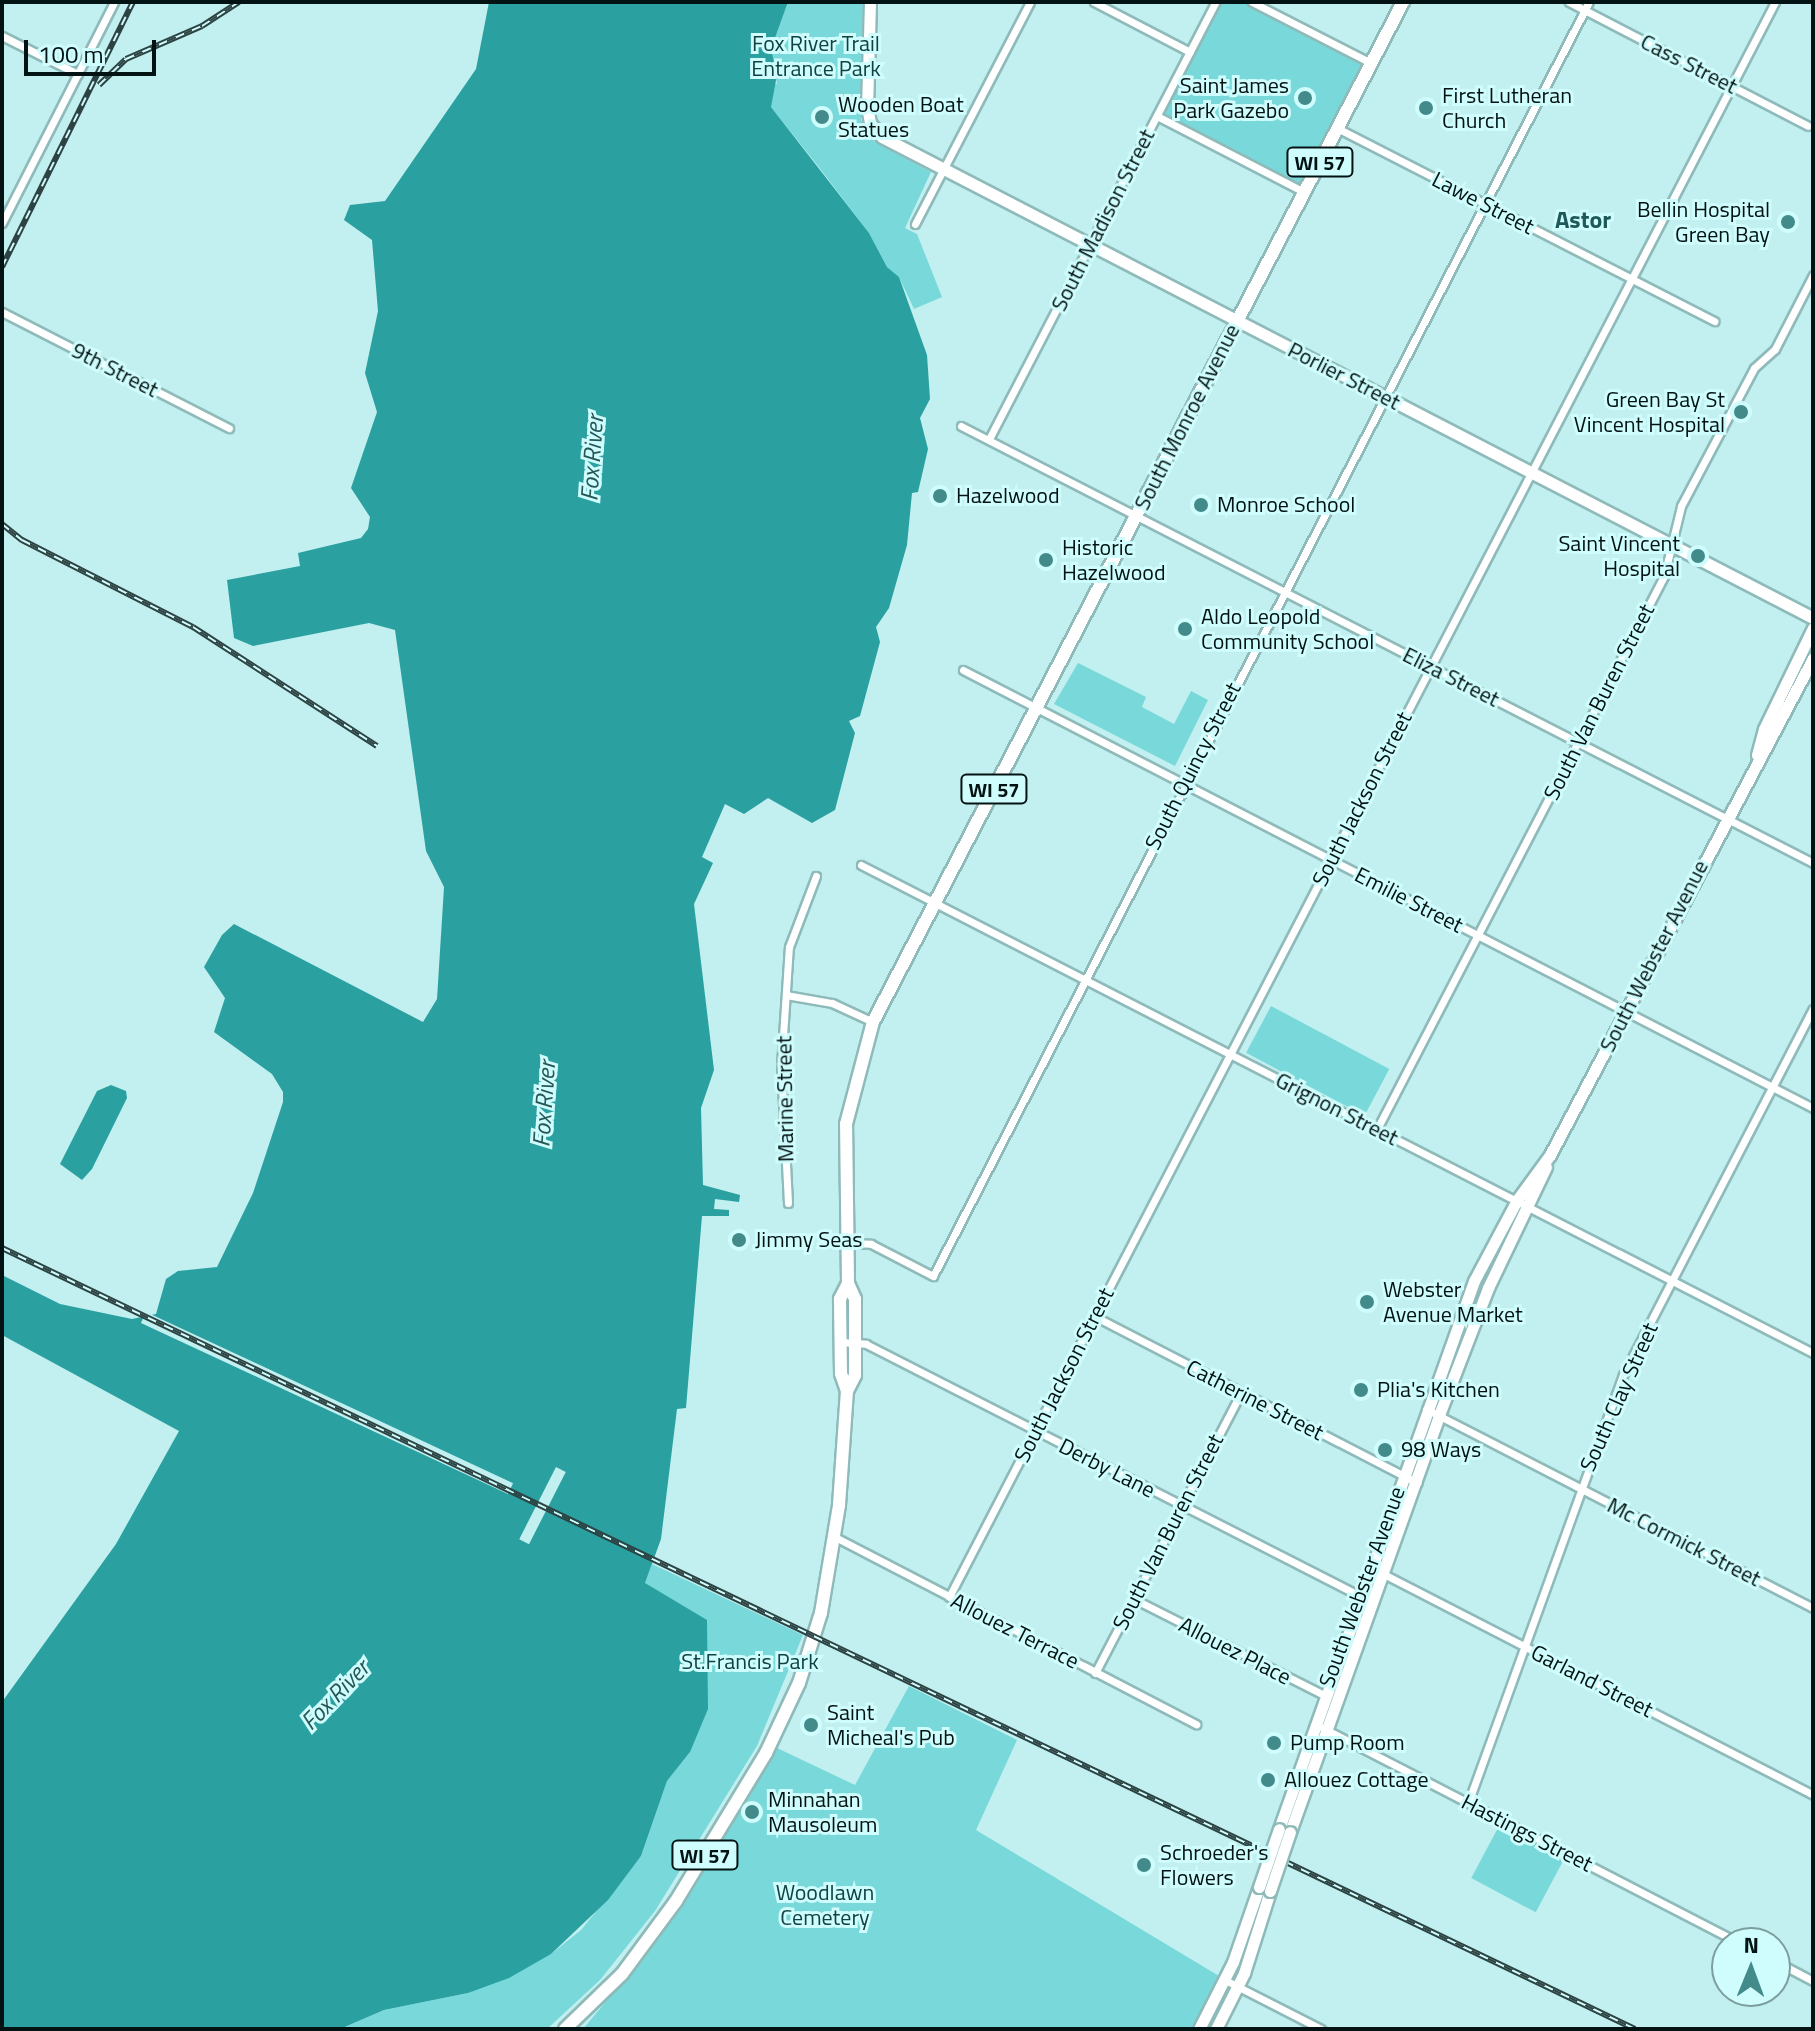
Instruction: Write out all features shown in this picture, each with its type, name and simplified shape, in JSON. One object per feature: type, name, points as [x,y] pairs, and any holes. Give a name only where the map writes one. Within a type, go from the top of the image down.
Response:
[{"type":"main road","name":"Porlier Street","points":[[870,2],[867,107],[877,133],[1813,618]]},
{"type":"main road","name":"South Monroe Avenue","points":[[565,2029],[622,1974],[676,1901],[766,1753],[809,1656],[835,1537],[847,1391],[855,1375],[855,1299],[848,1283],[846,1124],[855,1075],[873,1022],[1403,2]]},
{"type":"main road","name":"South Webster Avenue","points":[[1757,756],[1765,727],[1813,628]]},
{"type":"main road","name":"South Webster Avenue","points":[[1199,2029],[1225,1980],[1264,1889],[1327,1730],[1439,1415],[1488,1288],[1531,1207],[1550,1155],[1757,756],[1813,658]]},
{"type":"main road","name":"South Webster Avenue","points":[[1285,1831],[1323,1694],[1474,1281],[1517,1200],[1550,1155]]},
{"type":"main road","name":"South Monroe Avenue","points":[[847,1391],[841,1374],[840,1299],[848,1283]]},
{"type":"main road","name":"South Webster Avenue","points":[[1216,2029],[1238,1987],[1264,1889]]},
{"type":"street","points":[[2,223],[114,2]]},
{"type":"street","points":[[915,224],[1030,2]]},
{"type":"street","points":[[1094,2],[1190,52]]},
{"type":"street","name":"South Madison Street","points":[[989,439],[1216,2]]},
{"type":"street","points":[[1252,2],[1371,63]]},
{"type":"street","name":"Cass Street","points":[[1569,2],[1587,6],[1808,126]]},
{"type":"street","name":"South Jackson Street","points":[[949,1597],[1775,2]]},
{"type":"street","name":"South Quincy Street","points":[[848,1243],[871,1244],[933,1276],[1587,6]]},
{"type":"street","points":[[2,36],[78,74]]},
{"type":"street","points":[[1157,116],[1304,192]]},
{"type":"street","name":"Lawe Street","points":[[1337,128],[1714,321]]},
{"type":"street","name":"South Van Buren Street","points":[[1377,1129],[1664,576],[1683,502],[1754,368],[1775,349],[1813,275]]},
{"type":"street","name":"9th Street","points":[[2,312],[229,428]]},
{"type":"street","name":"Eliza Street","points":[[961,426],[1813,863]]},
{"type":"street","name":"Emilie Street","points":[[963,670],[1813,1108]]},
{"type":"street","name":"Grignon Street","points":[[861,865],[1813,1353]]},
{"type":"street","name":"Marine Street","points":[[788,1203],[781,1066],[786,995],[793,929],[816,876]]},
{"type":"street","points":[[786,995],[832,1003],[873,1022]]},
{"type":"street","name":"South Clay Street","points":[[1468,1803],[1579,1488],[1623,1375],[1813,1009]]},
{"type":"street","name":"Catherine Street","points":[[1094,1316],[1417,1483]]},
{"type":"street","name":"Derby Lane","points":[[840,1342],[866,1344],[1372,1602]]},
{"type":"street","name":"South Van Buren Street","points":[[1095,1673],[1241,1392]]},
{"type":"street","name":"Mc Cormick Street","points":[[1426,1409],[1813,1608]]},
{"type":"street","name":"Allouez Terrace","points":[[835,1537],[1196,1724]]},
{"type":"street","name":"Garland Street","points":[[1370,1567],[1813,1795]]},
{"type":"street","name":"Allouez Place","points":[[1134,1599],[1337,1701]]},
{"type":"street","name":"Hastings Street","points":[[1313,1724],[1711,1928]]},
{"type":"street","points":[[1791,1969],[1813,1981]]},
{"type":"street","points":[[1225,1980],[1321,2029]]},
{"type":"green space","name":"Fox River Trail Entrance Park","points":[[788,2],[863,2],[861,120],[875,142],[931,172],[905,228],[917,234],[942,297],[914,309],[899,277],[887,267],[869,233],[818,166],[771,107],[730,75],[777,84],[771,49]]},
{"type":"green space","points":[[1216,2],[1252,2],[1371,63],[1304,192],[1157,116]]},
{"type":"green space","points":[[1078,663],[1146,697],[1142,707],[1174,724],[1191,691],[1208,700],[1175,766],[1054,704]]},
{"type":"green space","points":[[1271,1006],[1389,1069],[1364,1116],[1246,1053]]},
{"type":"green space","name":"St.Francis Park","points":[[652,1564],[803,1635],[757,1746],[655,1911],[600,1980],[547,2029],[340,2029],[384,2010],[468,1993],[551,1954],[581,1930],[641,1856],[667,1781],[690,1752],[645,1583]]},
{"type":"green space","name":"Woodlawn Cemetery","points":[[909,1686],[1017,1740],[976,1830],[1229,1982],[1204,2029],[583,2029],[663,1933],[777,1748],[855,1785]]},
{"type":"green space","points":[[1499,1826],[1563,1860],[1536,1912],[1471,1878]]},
{"type":"water","name":"Fox River","points":[[489,2],[788,2],[771,49],[777,75],[771,107],[869,233],[887,267],[899,277],[927,355],[930,399],[920,418],[928,449],[918,492],[912,493],[907,545],[889,608],[876,627],[880,642],[860,716],[849,721],[855,733],[835,810],[812,823],[768,798],[744,814],[725,804],[702,857],[713,863],[694,904],[714,1070],[701,1108],[703,1185],[740,1195],[739,1202],[715,1199],[714,1209],[729,1210],[729,1216],[702,1216],[686,1408],[677,1409],[661,1539],[645,1583],[707,1620],[708,1709],[690,1752],[667,1781],[641,1856],[608,1900],[551,1954],[509,1978],[468,1993],[384,2010],[340,2029],[2,2029],[2,1702],[116,1544],[179,1431],[2,1335],[2,1275],[60,1304],[132,1319],[156,1314],[166,1279],[178,1271],[217,1267],[253,1193],[283,1102],[283,1092],[272,1074],[214,1032],[225,998],[204,967],[222,935],[234,924],[423,1022],[437,999],[444,887],[426,851],[395,630],[369,623],[253,646],[234,638],[227,580],[300,566],[298,553],[361,538],[368,529],[370,517],[351,488],[377,412],[365,373],[378,311],[372,240],[344,220],[350,205],[385,201],[476,69]]},
{"type":"water","points":[[111,1085],[126,1091],[127,1098],[92,1169],[82,1180],[60,1164],[97,1091]]},
{"type":"pier","points":[[146,1312],[513,1483],[508,1494],[141,1323]]},
{"type":"pier","points":[[556,1467],[566,1472],[529,1544],[519,1539]]},
{"type":"railway","points":[[2,267],[133,2]]},
{"type":"railway","points":[[99,85],[126,59],[202,26],[239,2]]},
{"type":"railway","points":[[2,524],[22,540],[193,627],[377,746]]},
{"type":"railway","points":[[2,1248],[1635,2029]]},
{"type":"place","name":"Saint James Park Gazebo","points":[[1305,98]]},
{"type":"place","name":"First Lutheran Church","points":[[1426,108]]},
{"type":"place","name":"Wooden Boat Statues","points":[[822,117]]},
{"type":"place","name":"Bellin Hospital Green Bay","points":[[1788,222]]},
{"type":"place","name":"Green Bay St Vincent Hospital","points":[[1741,412]]},
{"type":"place","name":"Hazelwood","points":[[940,496]]},
{"type":"place","name":"Monroe School","points":[[1201,505]]},
{"type":"place","name":"Saint Vincent Hospital","points":[[1698,556]]},
{"type":"place","name":"Historic Hazelwood","points":[[1046,560]]},
{"type":"place","name":"Aldo Leopold Community School","points":[[1185,629]]},
{"type":"place","name":"Jimmy Seas","points":[[739,1240]]},
{"type":"place","name":"Webster Avenue Market","points":[[1367,1302]]},
{"type":"place","name":"Plia's Kitchen","points":[[1361,1390]]},
{"type":"place","name":"98 Ways","points":[[1385,1450]]},
{"type":"place","name":"Saint Micheal's Pub","points":[[811,1725]]},
{"type":"place","name":"Pump Room","points":[[1274,1743]]},
{"type":"place","name":"Allouez Cottage","points":[[1268,1780]]},
{"type":"place","name":"Minnahan Mausoleum","points":[[752,1812]]},
{"type":"place","name":"Schroeder's Flowers","points":[[1144,1865]]},
{"type":"district","name":"Astor","points":[[1583,220]]}]
